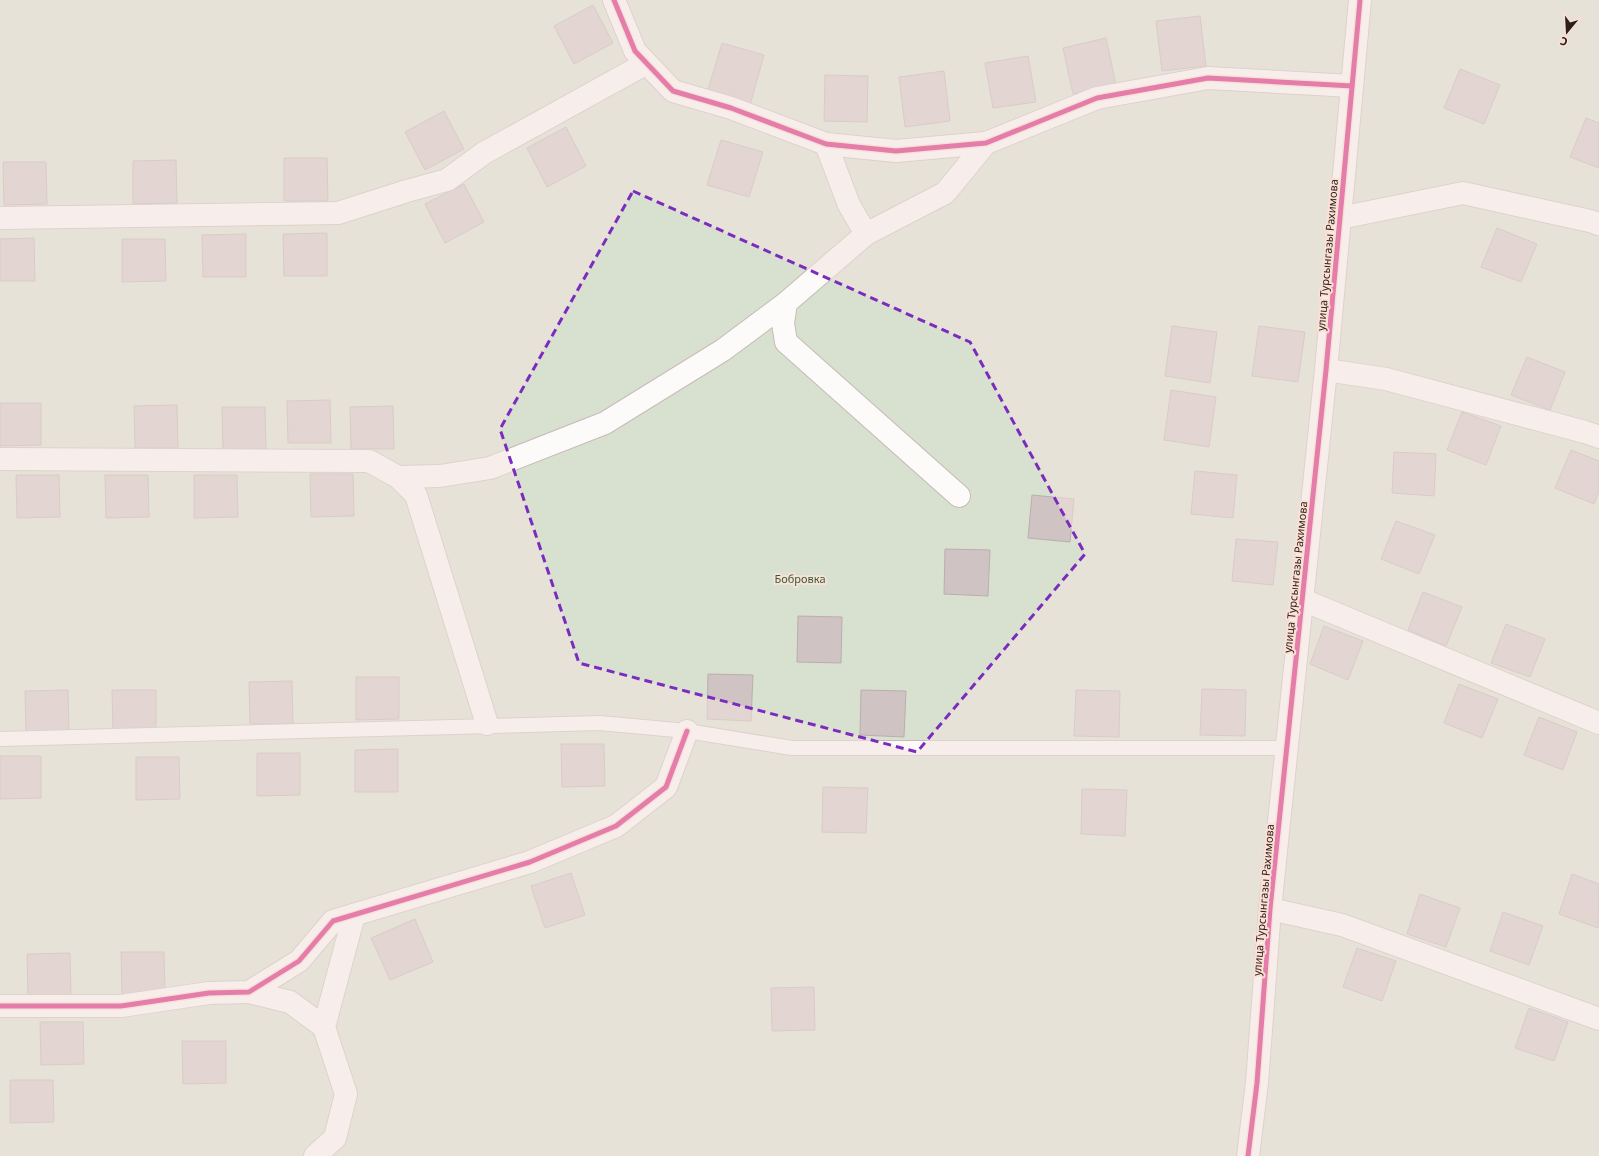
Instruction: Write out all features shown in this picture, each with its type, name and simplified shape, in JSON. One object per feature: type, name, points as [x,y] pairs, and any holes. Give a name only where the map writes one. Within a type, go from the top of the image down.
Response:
[{"type":"street","points":[[614,0],[635,51],[645,64],[673,91],[731,108],[826,144],[896,151],[986,143],[1097,98],[1208,78],[1352,86]]},
{"type":"street","name":"улица Турсынгазы Рахимова","points":[[1248,1156],[1258,1083],[1270,909],[1288,748],[1326,370],[1360,0]]},
{"type":"street","points":[[0,218],[338,213],[447,180],[484,153],[645,64]]},
{"type":"street","points":[[398,476],[440,476],[490,468],[605,423],[723,350],[786,303],[866,234],[945,193],[986,143]]},
{"type":"street","points":[[826,144],[849,205],[866,234]]},
{"type":"street","points":[[1340,218],[1463,193],[1599,224]]},
{"type":"street","points":[[786,303],[783,323],[786,342],[960,496]]},
{"type":"street","points":[[1326,370],[1386,379],[1585,432],[1599,438]]},
{"type":"street","points":[[0,459],[369,461],[398,476],[416,496],[487,724]]},
{"type":"street","points":[[1303,600],[1599,723]]},
{"type":"street","points":[[249,992],[299,962],[334,921],[530,862],[616,826],[666,787],[687,731]]},
{"type":"street","points":[[1270,909],[1342,925],[1599,1019]]},
{"type":"street","points":[[315,1156],[335,1138],[346,1094],[324,1027],[354,915]]},
{"type":"street","points":[[0,1006],[121,1006],[210,993],[249,992],[290,1002],[324,1027]]},
{"type":"lane","points":[[0,740],[487,724],[545,725],[600,723],[687,731],[792,748],[1288,748]]},
{"type":"highlighted area","points":[[633,191],[970,342],[1085,554],[917,752],[579,663],[500,429]]},
{"type":"green space","name":"Бобровка","points":[[0,0],[1599,0],[1599,1156],[0,1156]]},
{"type":"building","points":[[593,5],[613,43],[574,64],[554,26]]},
{"type":"building","points":[[1200,16],[1206,66],[1162,71],[1156,21]]},
{"type":"building","points":[[1106,38],[1116,85],[1073,94],[1063,48]]},
{"type":"building","points":[[722,43],[764,55],[750,105],[707,93]]},
{"type":"building","points":[[1028,56],[1036,102],[993,108],[985,63]]},
{"type":"building","points":[[1460,69],[1500,85],[1484,124],[1444,108]]},
{"type":"building","points":[[944,71],[950,121],[905,127],[899,77]]},
{"type":"building","points":[[825,75],[868,76],[867,122],[824,121]]},
{"type":"building","points":[[444,111],[464,149],[425,170],[405,132]]},
{"type":"building","points":[[1586,118],[1599,123],[1599,168],[1570,157]]},
{"type":"building","points":[[566,127],[586,166],[547,187],[527,148]]},
{"type":"building","points":[[721,140],[763,152],[749,197],[707,185]]},
{"type":"building","points":[[284,158],[327,158],[328,201],[284,201]]},
{"type":"building","points":[[176,160],[177,203],[133,204],[133,161]]},
{"type":"building","points":[[3,162],[46,162],[47,204],[4,205]]},
{"type":"building","points":[[464,184],[484,222],[445,243],[425,204]]},
{"type":"building","points":[[1497,228],[1537,244],[1521,282],[1481,267]]},
{"type":"building","points":[[327,233],[327,276],[284,276],[283,234]]},
{"type":"building","points":[[246,234],[246,277],[203,277],[202,235]]},
{"type":"building","points":[[34,238],[35,281],[0,281],[0,239]]},
{"type":"building","points":[[122,239],[165,239],[166,281],[122,282]]},
{"type":"building","points":[[1172,326],[1217,332],[1210,383],[1165,376]]},
{"type":"building","points":[[1259,326],[1305,332],[1298,382],[1252,376]]},
{"type":"building","points":[[1527,357],[1565,372],[1550,410],[1511,395]]},
{"type":"building","points":[[1171,390],[1216,397],[1209,447],[1164,440]]},
{"type":"building","points":[[330,400],[331,443],[288,443],[287,401]]},
{"type":"building","points":[[0,403],[41,403],[41,445],[0,446]]},
{"type":"building","points":[[177,405],[178,448],[135,448],[134,406]]},
{"type":"building","points":[[393,406],[394,449],[351,449],[350,407]]},
{"type":"building","points":[[222,407],[265,407],[266,449],[223,450]]},
{"type":"building","points":[[1462,412],[1501,426],[1486,465],[1447,450]]},
{"type":"building","points":[[1571,450],[1599,461],[1599,491],[1594,504],[1555,488]]},
{"type":"building","points":[[1394,452],[1436,454],[1434,496],[1392,493]]},
{"type":"building","points":[[1195,471],[1237,475],[1233,518],[1191,514]]},
{"type":"building","points":[[310,474],[353,474],[354,516],[311,517]]},
{"type":"building","points":[[16,475],[59,475],[60,517],[17,518]]},
{"type":"building","points":[[105,475],[148,475],[149,517],[106,518]]},
{"type":"building","points":[[194,475],[237,475],[238,517],[194,518]]},
{"type":"building","points":[[1032,495],[1074,499],[1070,542],[1028,538]]},
{"type":"building","points":[[1396,521],[1435,535],[1419,574],[1381,559]]},
{"type":"building","points":[[1236,539],[1278,542],[1273,585],[1232,581]]},
{"type":"building","points":[[945,549],[990,550],[988,596],[944,594]]},
{"type":"building","points":[[1423,592],[1462,607],[1446,646],[1408,630]]},
{"type":"building","points":[[798,616],[842,617],[841,663],[797,662]]},
{"type":"building","points":[[1506,624],[1545,639],[1530,677],[1491,663]]},
{"type":"building","points":[[1324,626],[1363,641],[1348,680],[1310,664]]},
{"type":"building","points":[[708,674],[753,675],[751,721],[707,719]]},
{"type":"building","points":[[356,677],[399,677],[399,719],[356,720]]},
{"type":"building","points":[[292,681],[293,724],[250,724],[249,682]]},
{"type":"building","points":[[1459,684],[1498,699],[1482,738],[1444,723]]},
{"type":"building","points":[[1202,689],[1246,690],[1245,736],[1200,735]]},
{"type":"building","points":[[68,690],[69,733],[26,733],[25,691]]},
{"type":"building","points":[[112,690],[156,690],[156,732],[113,733]]},
{"type":"building","points":[[861,690],[906,691],[904,737],[860,735]]},
{"type":"building","points":[[1076,690],[1120,691],[1119,737],[1074,736]]},
{"type":"building","points":[[1539,717],[1577,732],[1563,770],[1524,755]]},
{"type":"building","points":[[561,744],[604,744],[605,786],[562,787]]},
{"type":"building","points":[[398,749],[398,792],[355,792],[355,750]]},
{"type":"building","points":[[257,753],[300,753],[300,795],[257,796]]},
{"type":"building","points":[[0,756],[41,756],[41,798],[0,799]]},
{"type":"building","points":[[136,757],[179,757],[180,799],[136,800]]},
{"type":"building","points":[[823,787],[868,788],[866,833],[822,832]]},
{"type":"building","points":[[1082,789],[1127,790],[1125,836],[1081,834]]},
{"type":"building","points":[[571,873],[585,915],[545,928],[531,886]]},
{"type":"building","points":[[1572,874],[1599,884],[1598,928],[1559,914]]},
{"type":"building","points":[[1420,894],[1460,908],[1446,947],[1407,934]]},
{"type":"building","points":[[1503,912],[1543,926],[1529,965],[1490,951]]},
{"type":"building","points":[[415,919],[433,962],[390,980],[371,938]]},
{"type":"building","points":[[1357,948],[1396,961],[1382,1001],[1343,987]]},
{"type":"building","points":[[121,952],[164,952],[165,994],[122,995]]},
{"type":"building","points":[[70,953],[71,996],[28,996],[27,954]]},
{"type":"building","points":[[814,987],[815,1030],[772,1031],[771,988]]},
{"type":"building","points":[[1529,1008],[1568,1022],[1554,1061],[1515,1048]]},
{"type":"building","points":[[40,1022],[83,1022],[84,1064],[41,1065]]},
{"type":"building","points":[[182,1041],[226,1041],[226,1083],[183,1084]]},
{"type":"building","points":[[10,1080],[53,1080],[54,1122],[10,1123]]},
{"type":"cycle path","points":[[614,0],[635,51],[673,91],[731,108],[826,144],[896,151],[986,143],[1097,98],[1208,78],[1352,86]]},
{"type":"cycle path","points":[[1248,1156],[1257,1083],[1270,909],[1326,370],[1360,0]]},
{"type":"cycle path","points":[[0,1006],[121,1006],[209,993],[249,992],[299,961],[333,921],[530,862],[616,826],[666,787],[687,731]]}]
